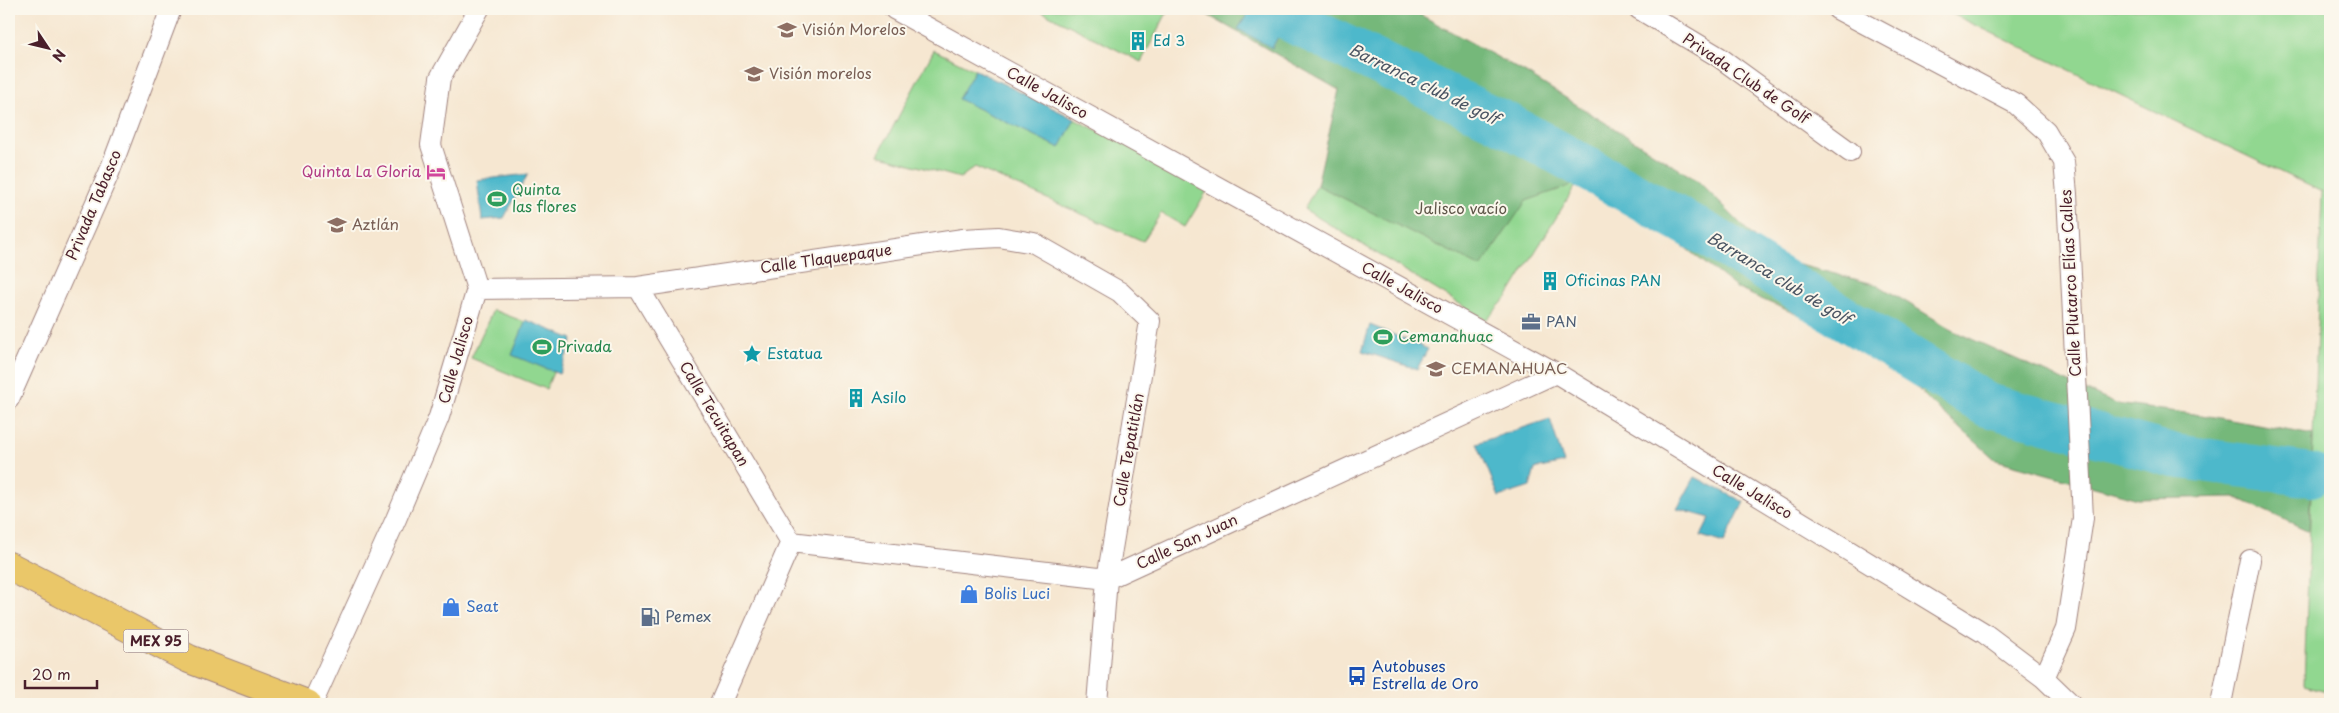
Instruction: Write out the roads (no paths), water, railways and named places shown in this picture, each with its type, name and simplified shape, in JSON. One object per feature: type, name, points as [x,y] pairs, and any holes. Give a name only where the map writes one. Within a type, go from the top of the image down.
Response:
[{"type":"main road","name":"MEX 95","points":[[9,566],[189,659],[307,704]]},
{"type":"street","name":"Privada Tabasco","points":[[9,399],[109,173],[171,9]]},
{"type":"street","points":[[477,289],[431,145],[440,78],[479,9]]},
{"type":"street","name":"Calle Jalisco","points":[[894,9],[1556,373],[1984,634],[2044,678],[2071,704]]},
{"type":"street","name":"Privada Club de Golf","points":[[1639,9],[1719,57],[1850,152]]},
{"type":"street","name":"Calle Plutarco Elías Calles","points":[[1837,9],[2016,104],[2046,131],[2064,162],[2083,518],[2066,629],[2044,678]]},
{"type":"street","name":"Calle Tlaquepaque","points":[[477,289],[638,287],[963,239],[999,237],[1034,243],[1120,292],[1150,321]]},
{"type":"street","name":"Calle Tecuitapan","points":[[638,287],[791,542]]},
{"type":"street","name":"Calle Jalisco","points":[[312,704],[396,519],[439,417],[477,289]]},
{"type":"street","name":"Calle Tepatitlán","points":[[1097,704],[1107,579],[1150,321]]},
{"type":"street","name":"Calle San Juan","points":[[1107,579],[1556,373]]},
{"type":"street","points":[[720,704],[791,542],[1107,579]]},
{"type":"street","points":[[2221,704],[2250,560]]},
{"type":"water","points":[[1250,10],[1283,28],[1272,48],[1238,29]]},
{"type":"water","points":[[975,70],[1075,119],[1060,148],[958,99]]},
{"type":"water","name":"Quinta las flores","points":[[528,174],[504,218],[482,220],[477,180]]},
{"type":"water","name":"Privada","points":[[526,320],[573,339],[559,374],[512,355]]},
{"type":"water","name":"Cemanahuac","points":[[1370,325],[1428,349],[1417,369],[1362,351]]},
{"type":"water","points":[[1550,419],[1564,463],[1535,469],[1530,487],[1499,497],[1477,443]]},
{"type":"water","points":[[1695,477],[1744,502],[1724,543],[1701,536],[1710,518],[1677,509]]},
{"type":"waterway","name":"Barranca club de golf","points":[[1270,9],[1510,126],[1715,239],[1987,405],[2175,456],[2311,475]]},
{"type":"place","name":"Visión Morelos","points":[[787,30]]},
{"type":"place","name":"Ed 3","points":[[1138,41]]},
{"type":"place","name":"Visión morelos","points":[[754,74]]},
{"type":"place","name":"Quinta La Gloria","points":[[436,172]]},
{"type":"place","name":"Quinta las flores","points":[[497,199]]},
{"type":"place","name":"Aztlán","points":[[337,225]]},
{"type":"place","name":"Oficinas PAN","points":[[1550,281]]},
{"type":"place","name":"PAN","points":[[1531,322]]},
{"type":"place","name":"Cemanahuac","points":[[1383,337]]},
{"type":"place","name":"Privada","points":[[542,347]]},
{"type":"place","name":"Estatua","points":[[752,354]]},
{"type":"place","name":"CEMANAHUAC","points":[[1436,369]]},
{"type":"place","name":"Asilo","points":[[856,398]]},
{"type":"place","name":"Bolis Luci","points":[[969,594]]},
{"type":"place","name":"Seat","points":[[451,607]]},
{"type":"place","name":"Pemex","points":[[650,617]]},
{"type":"place","name":"Autobuses Estrella de Oro","points":[[1357,676]]},
{"type":"park label","name":"Jalisco vacío","points":[[1461,209]]}]
